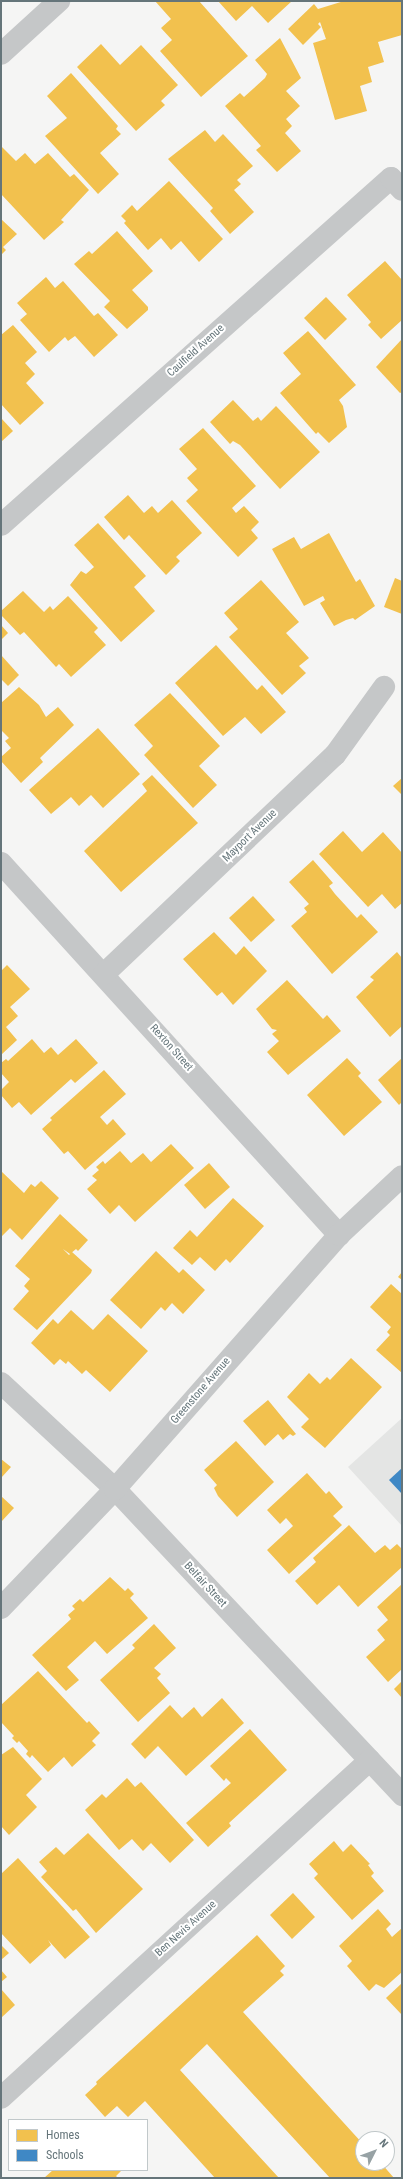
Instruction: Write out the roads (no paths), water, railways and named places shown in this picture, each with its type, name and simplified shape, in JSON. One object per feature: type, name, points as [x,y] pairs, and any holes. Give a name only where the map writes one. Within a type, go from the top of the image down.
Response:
[{"type":"street","points":[[1,54],[60,1]]},
{"type":"street","name":"Caulfield Avenue","points":[[1,525],[396,184]]},
{"type":"street","name":"Mayport Avenue","points":[[104,974],[335,755],[384,686]]},
{"type":"street","name":"Rexton Street","points":[[1,863],[104,974],[339,1235]]},
{"type":"street","name":"Greenstone Avenue","points":[[1,1608],[115,1489],[339,1235],[402,1176]]},
{"type":"street","name":"Belfair Street","points":[[1,1383],[115,1489],[402,1795]]},
{"type":"street","name":"Ben Nevis Avenue","points":[[1,2098],[370,1760]]}]
